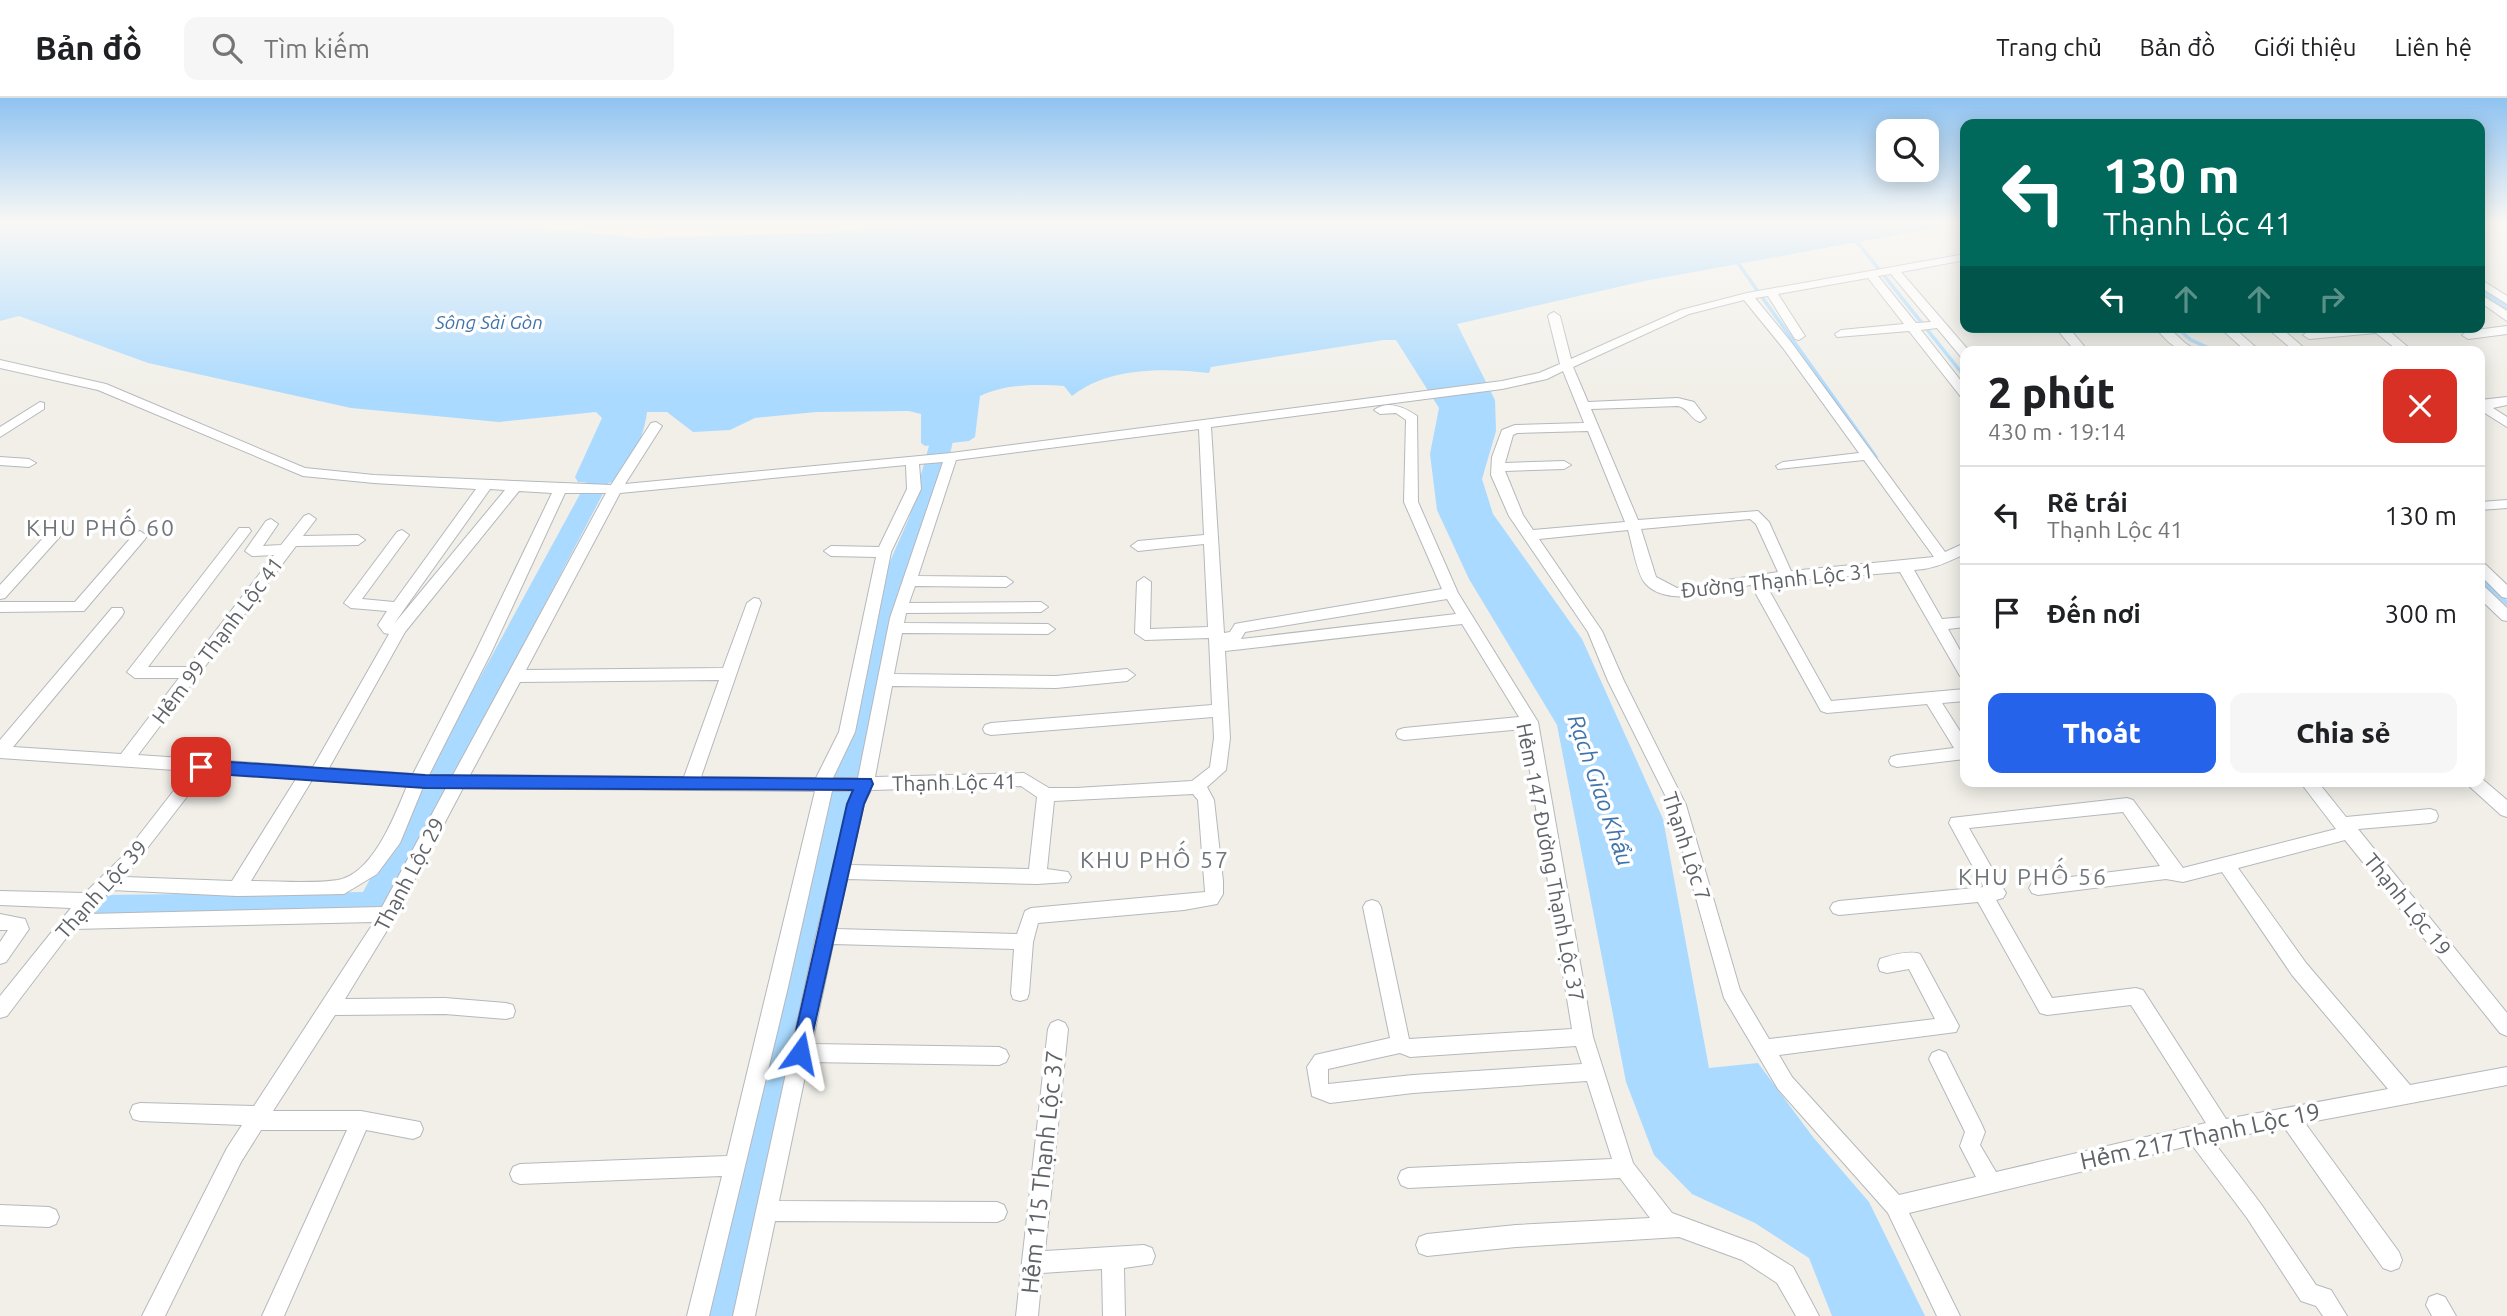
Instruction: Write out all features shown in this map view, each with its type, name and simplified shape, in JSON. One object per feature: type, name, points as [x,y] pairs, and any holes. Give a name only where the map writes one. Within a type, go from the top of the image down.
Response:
[{"type":"street","points":[[0,365],[102,387],[303,472],[374,480],[615,489],[951,457],[1205,426],[1543,376],[1685,312],[1760,294],[1839,280]]},
{"type":"street","points":[[1887,280],[1915,327],[1960,387]]},
{"type":"street","points":[[1890,280],[1960,349]]},
{"type":"street","points":[[2485,286],[2507,301]]},
{"type":"street","points":[[1760,294],[1800,336]]},
{"type":"street","points":[[1760,294],[1787,345],[1944,560]]},
{"type":"street","points":[[2485,302],[2507,317]]},
{"type":"street","name":"Đường Thạnh Lộc 31","points":[[1554,316],[1567,366],[1633,526],[1650,580],[1663,589],[1677,593],[1755,579],[1905,567],[1944,560],[1960,551]]},
{"type":"street","points":[[1840,334],[1936,325]]},
{"type":"street","points":[[2485,333],[2507,330]]},
{"type":"street","points":[[2167,333],[2181,346]]},
{"type":"street","points":[[2232,333],[2248,346]]},
{"type":"street","points":[[2280,333],[2296,346]]},
{"type":"street","points":[[2309,335],[2328,333]]},
{"type":"street","points":[[2383,333],[2400,346]]},
{"type":"street","points":[[2468,335],[2484,333]]},
{"type":"street","points":[[2485,404],[2507,401]]},
{"type":"street","points":[[1582,406],[1678,402],[1690,405],[1700,418]]},
{"type":"street","points":[[0,433],[40,406]]},
{"type":"street","name":"Hẻm 147 Đường Thạnh Lộc 37","points":[[1330,406],[1343,412],[1399,409],[1412,419],[1411,502],[1451,593],[1530,722],[1583,1037],[1625,1168],[1665,1221],[1748,1252],[1784,1275],[1808,1316]]},
{"type":"street","points":[[2485,408],[2507,423]]},
{"type":"street","name":"Thạnh Lộc 29","points":[[153,1316],[234,1155],[387,914],[615,489],[656,426]]},
{"type":"street","points":[[1020,993],[1024,942],[1031,916],[1207,901],[1214,894],[1206,800],[1204,794],[1196,788],[1219,770],[1222,738],[1205,426]]},
{"type":"street","points":[[1564,465],[1499,467],[1507,433],[1515,429],[1590,427]]},
{"type":"street","points":[[1783,466],[1867,456]]},
{"type":"street","points":[[744,1316],[825,936],[886,680],[895,628],[951,457]]},
{"type":"street","points":[[0,461],[29,463]]},
{"type":"street","points":[[698,1316],[736,1166],[823,785],[847,732],[884,552],[914,489],[916,461]]},
{"type":"street","name":"Thạnh Lộc 7","points":[[1499,467],[1498,475],[1516,516],[1595,631],[1616,681],[1678,805],[1731,992],[1785,1083],[1895,1206],[1949,1316]]},
{"type":"street","points":[[399,629],[390,629],[385,625],[486,485]]},
{"type":"street","points":[[237,890],[312,775],[399,629],[516,486]]},
{"type":"street","points":[[107,883],[237,890],[344,887],[371,869],[394,838],[564,488]]},
{"type":"street","points":[[2485,506],[2507,504]]},
{"type":"street","points":[[1531,535],[1753,514],[1762,522],[1787,577]]},
{"type":"street","name":"Hẻm 99 Thạnh Lộc 41","points":[[125,761],[309,519]]},
{"type":"street","points":[[271,524],[252,551],[358,540]]},
{"type":"street","points":[[0,594],[60,528]]},
{"type":"street","points":[[192,673],[135,672],[244,531]]},
{"type":"street","points":[[398,607],[351,603],[402,535]]},
{"type":"street","points":[[0,607],[79,607],[140,536]]},
{"type":"street","points":[[1138,546],[1211,539]]},
{"type":"street","points":[[831,551],[884,552]]},
{"type":"street","points":[[1905,567],[1960,663]]},
{"type":"street","points":[[2485,572],[2507,593]]},
{"type":"street","points":[[1755,579],[1827,707],[1960,695]]},
{"type":"street","points":[[909,581],[1006,582]]},
{"type":"street","points":[[1144,582],[1142,633],[1145,635],[1217,639],[1466,618]]},
{"type":"street","points":[[1217,639],[1235,636],[1240,628],[1451,593]]},
{"type":"street","points":[[2485,596],[2507,616]]},
{"type":"street","points":[[690,784],[754,603]]},
{"type":"street","points":[[900,608],[1041,607]]},
{"type":"street","points":[[0,751],[117,612]]},
{"type":"street","points":[[1938,625],[1960,623]]},
{"type":"street","points":[[895,628],[1048,629]]},
{"type":"street","points":[[515,676],[727,674]]},
{"type":"street","points":[[886,680],[1056,682],[1127,675]]},
{"type":"street","points":[[1931,698],[1960,744]]},
{"type":"street","points":[[991,729],[1221,710]]},
{"type":"street","points":[[1404,734],[1530,722]]},
{"type":"street","name":"Thạnh Lộc 41","points":[[0,751],[421,781],[823,785],[1024,779],[1046,794],[1076,795],[1196,788]]},
{"type":"street","points":[[1897,761],[1960,753]]},
{"type":"street","name":"Thạnh Lộc 39","points":[[0,1010],[68,922],[130,861],[201,767]]},
{"type":"street","name":"Thạnh Lộc 19","points":[[2312,787],[2507,1027]]},
{"type":"street","points":[[2482,787],[2507,810]]},
{"type":"street","points":[[1037,877],[1046,794]]},
{"type":"street","points":[[1839,908],[1997,893],[1956,823],[2127,805],[2176,874]]},
{"type":"street","points":[[2038,888],[2166,872],[2183,874],[2347,828],[2430,816]]},
{"type":"street","points":[[2225,864],[2299,969],[2406,1095]]},
{"type":"street","points":[[840,872],[1062,877]]},
{"type":"street","points":[[1983,894],[2046,1007],[2136,996],[2221,1129]]},
{"type":"street","points":[[0,898],[90,901]]},
{"type":"street","points":[[1372,907],[1401,1044]]},
{"type":"street","points":[[68,922],[387,914]]},
{"type":"street","points":[[0,922],[19,924],[20,929],[0,956]]},
{"type":"street","points":[[825,936],[1024,942]]},
{"type":"street","points":[[1764,1048],[1949,1026],[1914,960],[1887,965]]},
{"type":"street","points":[[330,1007],[445,1006],[506,1010]]},
{"type":"street","name":"Hẻm 115 Thạnh Lộc 37","points":[[1027,1316],[1058,1029]]},
{"type":"street","points":[[1583,1037],[1410,1048],[1401,1044],[1322,1061],[1317,1066],[1319,1090],[1330,1094],[1413,1084],[1593,1072]]},
{"type":"street","points":[[800,1053],[999,1056]]},
{"type":"street","points":[[1939,1059],[1976,1132],[1970,1146],[1988,1179]]},
{"type":"street","name":"Hẻm 217 Thạnh Lộc 19","points":[[1895,1206],[1988,1179],[2221,1129],[2507,1076]]},
{"type":"street","points":[[141,1112],[257,1119],[361,1120],[413,1129]]},
{"type":"street","points":[[2288,1116],[2390,1260]]},
{"type":"street","points":[[274,1316],[361,1120]]},
{"type":"street","points":[[2196,1135],[2254,1211],[2309,1293],[2323,1298],[2336,1316]]},
{"type":"street","points":[[520,1174],[736,1166]]},
{"type":"street","points":[[1408,1178],[1625,1168]]},
{"type":"street","points":[[767,1211],[997,1212]]},
{"type":"street","points":[[0,1215],[49,1217]]},
{"type":"street","points":[[1427,1244],[1680,1227]]},
{"type":"street","points":[[1032,1263],[1144,1256]]},
{"type":"street","points":[[1113,1258],[1114,1316]]},
{"type":"water","name":"Sông Sài Gòn","points":[[0,280],[1650,280],[1457,324],[1495,400],[1496,431],[1482,479],[1493,514],[1582,639],[1663,819],[1709,1068],[1758,1063],[1813,1137],[1869,1202],[1925,1316],[1832,1316],[1809,1258],[1755,1223],[1692,1194],[1654,1155],[1626,1082],[1557,725],[1469,579],[1437,510],[1430,454],[1439,408],[1396,340],[1211,367],[1209,373],[1156,370],[1120,375],[1086,386],[1072,396],[1064,386],[1032,385],[1000,389],[980,396],[975,437],[969,441],[925,446],[921,443],[921,414],[909,411],[816,412],[755,418],[730,430],[693,432],[667,412],[647,412],[636,451],[626,471],[613,482],[600,483],[578,482],[575,477],[602,418],[596,412],[499,422],[351,408],[148,363],[19,316],[0,321]]},
{"type":"waterway","points":[[1750,280],[1876,457]]},
{"type":"waterway","points":[[1887,280],[1960,371]]},
{"type":"waterway","points":[[2485,295],[2507,310]]},
{"type":"waterway","points":[[2183,333],[2204,346]]},
{"type":"waterway","points":[[719,1316],[869,677],[900,566],[921,518],[943,435],[945,409]]},
{"type":"waterway","points":[[101,907],[372,904],[615,450]]},
{"type":"waterway","points":[[2485,583],[2507,603]]},
{"type":"district","name":"KHU PHỐ 60","points":[[101,527]]},
{"type":"district","name":"KHU PHỐ 57","points":[[1155,859]]},
{"type":"district","name":"KHU PHỐ 56","points":[[2033,876]]},
{"type":"route","points":[[201,767],[425,781],[865,784],[856,804],[800,1053]]},
{"type":"water label","name":"Rạch Giao Khẩu","points":[[1601,790]]}]
